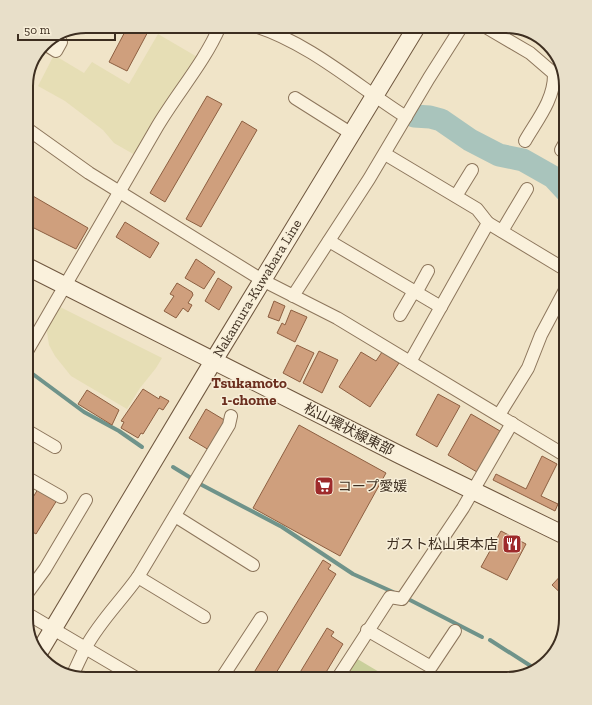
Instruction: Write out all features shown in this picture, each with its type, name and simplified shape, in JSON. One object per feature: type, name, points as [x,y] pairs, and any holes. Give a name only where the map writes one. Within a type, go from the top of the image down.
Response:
[{"type":"street","points":[[33,334],[66,285],[119,191],[168,109],[207,52],[216,33]]},
{"type":"street","points":[[277,33],[301,45],[374,97],[406,117]]},
{"type":"street","name":"Nakamura-Kuwabara Line","points":[[42,648],[262,280],[413,33]]},
{"type":"street","points":[[293,296],[384,154],[458,33]]},
{"type":"street","points":[[496,33],[530,53],[559,79]]},
{"type":"street","points":[[50,47],[56,51],[61,42]]},
{"type":"street","points":[[525,141],[550,98],[554,86],[554,75]]},
{"type":"street","points":[[295,98],[352,134]]},
{"type":"street","points":[[33,133],[89,173],[262,280],[337,318],[559,452]]},
{"type":"street","points":[[384,154],[477,208],[488,222],[559,266]]},
{"type":"street","points":[[456,196],[472,170]]},
{"type":"street","points":[[502,231],[527,189]]},
{"type":"street","points":[[410,362],[488,222]]},
{"type":"street","points":[[329,241],[441,307]]},
{"type":"street","name":"松山環状線東部","points":[[33,269],[559,532]]},
{"type":"street","points":[[400,315],[428,271]]},
{"type":"street","points":[[499,415],[528,368],[541,335],[559,301]]},
{"type":"street","points":[[75,671],[86,647],[116,603],[124,596],[138,577],[229,425],[231,416]]},
{"type":"street","points":[[341,672],[367,630],[390,597],[402,599],[474,490],[512,423]]},
{"type":"street","points":[[33,434],[55,447]]},
{"type":"street","points":[[33,481],[61,497]]},
{"type":"street","points":[[33,585],[45,569],[86,500]]},
{"type":"street","points":[[175,516],[253,565]]},
{"type":"street","points":[[138,577],[204,617]]},
{"type":"street","points":[[33,617],[127,672]]},
{"type":"street","points":[[226,672],[261,618]]},
{"type":"street","points":[[367,630],[431,667],[455,631]]},
{"type":"shaded area","points":[[158,34],[199,58],[135,155],[114,143],[103,130],[65,101],[38,86],[54,55],[84,73],[92,62],[129,84]]},
{"type":"shaded area","points":[[58,306],[162,358],[127,409],[71,376],[55,356],[49,345],[46,326]]},
{"type":"green space","points":[[354,657],[379,672],[345,672]]},
{"type":"building","points":[[124,33],[147,33],[127,71],[109,62]]},
{"type":"building","points":[[207,96],[222,104],[165,202],[150,193]]},
{"type":"building","points":[[242,121],[257,130],[201,227],[186,219]]},
{"type":"building","points":[[33,196],[88,228],[76,249],[33,228]]},
{"type":"building","points":[[125,222],[159,243],[150,258],[116,237]]},
{"type":"building","points":[[196,259],[215,272],[204,289],[185,278]]},
{"type":"building","points":[[218,278],[232,287],[219,310],[205,301]]},
{"type":"building","points":[[177,283],[192,292],[193,295],[188,303],[192,305],[188,312],[183,308],[176,318],[164,311],[174,296],[170,294]]},
{"type":"building","points":[[274,301],[285,306],[279,321],[268,317]]},
{"type":"building","points":[[291,310],[307,317],[295,342],[277,333],[282,323],[285,325]]},
{"type":"building","points":[[297,345],[314,353],[300,382],[283,373]]},
{"type":"building","points":[[319,351],[338,360],[322,393],[303,383]]},
{"type":"building","points":[[361,352],[376,361],[382,352],[399,363],[370,407],[339,387]]},
{"type":"building","points":[[143,389],[159,399],[160,396],[169,401],[163,410],[159,408],[143,434],[141,433],[138,438],[121,428],[124,422],[121,421]]},
{"type":"building","points":[[87,390],[119,410],[112,425],[78,404]]},
{"type":"building","points":[[438,394],[460,406],[437,447],[416,435]]},
{"type":"building","points":[[206,409],[226,421],[209,450],[189,438]]},
{"type":"building","points":[[471,414],[500,431],[477,472],[448,455]]},
{"type":"building","points":[[299,425],[386,473],[340,556],[253,508]]},
{"type":"building","points":[[542,456],[557,464],[541,496],[558,504],[555,511],[493,480],[496,474],[526,489]]},
{"type":"building","points":[[38,489],[57,500],[36,534],[33,532],[33,497]]},
{"type":"building","points":[[501,531],[526,544],[507,580],[481,567]]},
{"type":"building","points":[[323,560],[331,565],[328,569],[336,574],[277,672],[254,672]]},
{"type":"building","points":[[559,578],[559,592],[552,585]]},
{"type":"building","points":[[327,628],[334,632],[331,636],[343,644],[326,672],[300,672]]},
{"type":"waterway","points":[[414,116],[430,117],[441,120],[470,140],[499,155],[523,160],[553,177],[559,183]]},
{"type":"waterway","points":[[33,374],[84,412],[119,431],[142,447]]},
{"type":"waterway","points":[[173,467],[191,478]]},
{"type":"waterway","points":[[200,484],[282,527],[353,574],[393,592]]},
{"type":"waterway","points":[[408,599],[482,637]]},
{"type":"waterway","points":[[490,640],[531,666]]},
{"type":"place","name":"コープ愛媛","points":[[324,486]]},
{"type":"place","name":"ガスト松山束本店","points":[[512,544]]},
{"type":"district","name":"Tsukamoto 1-chome","points":[[249,392]]}]
